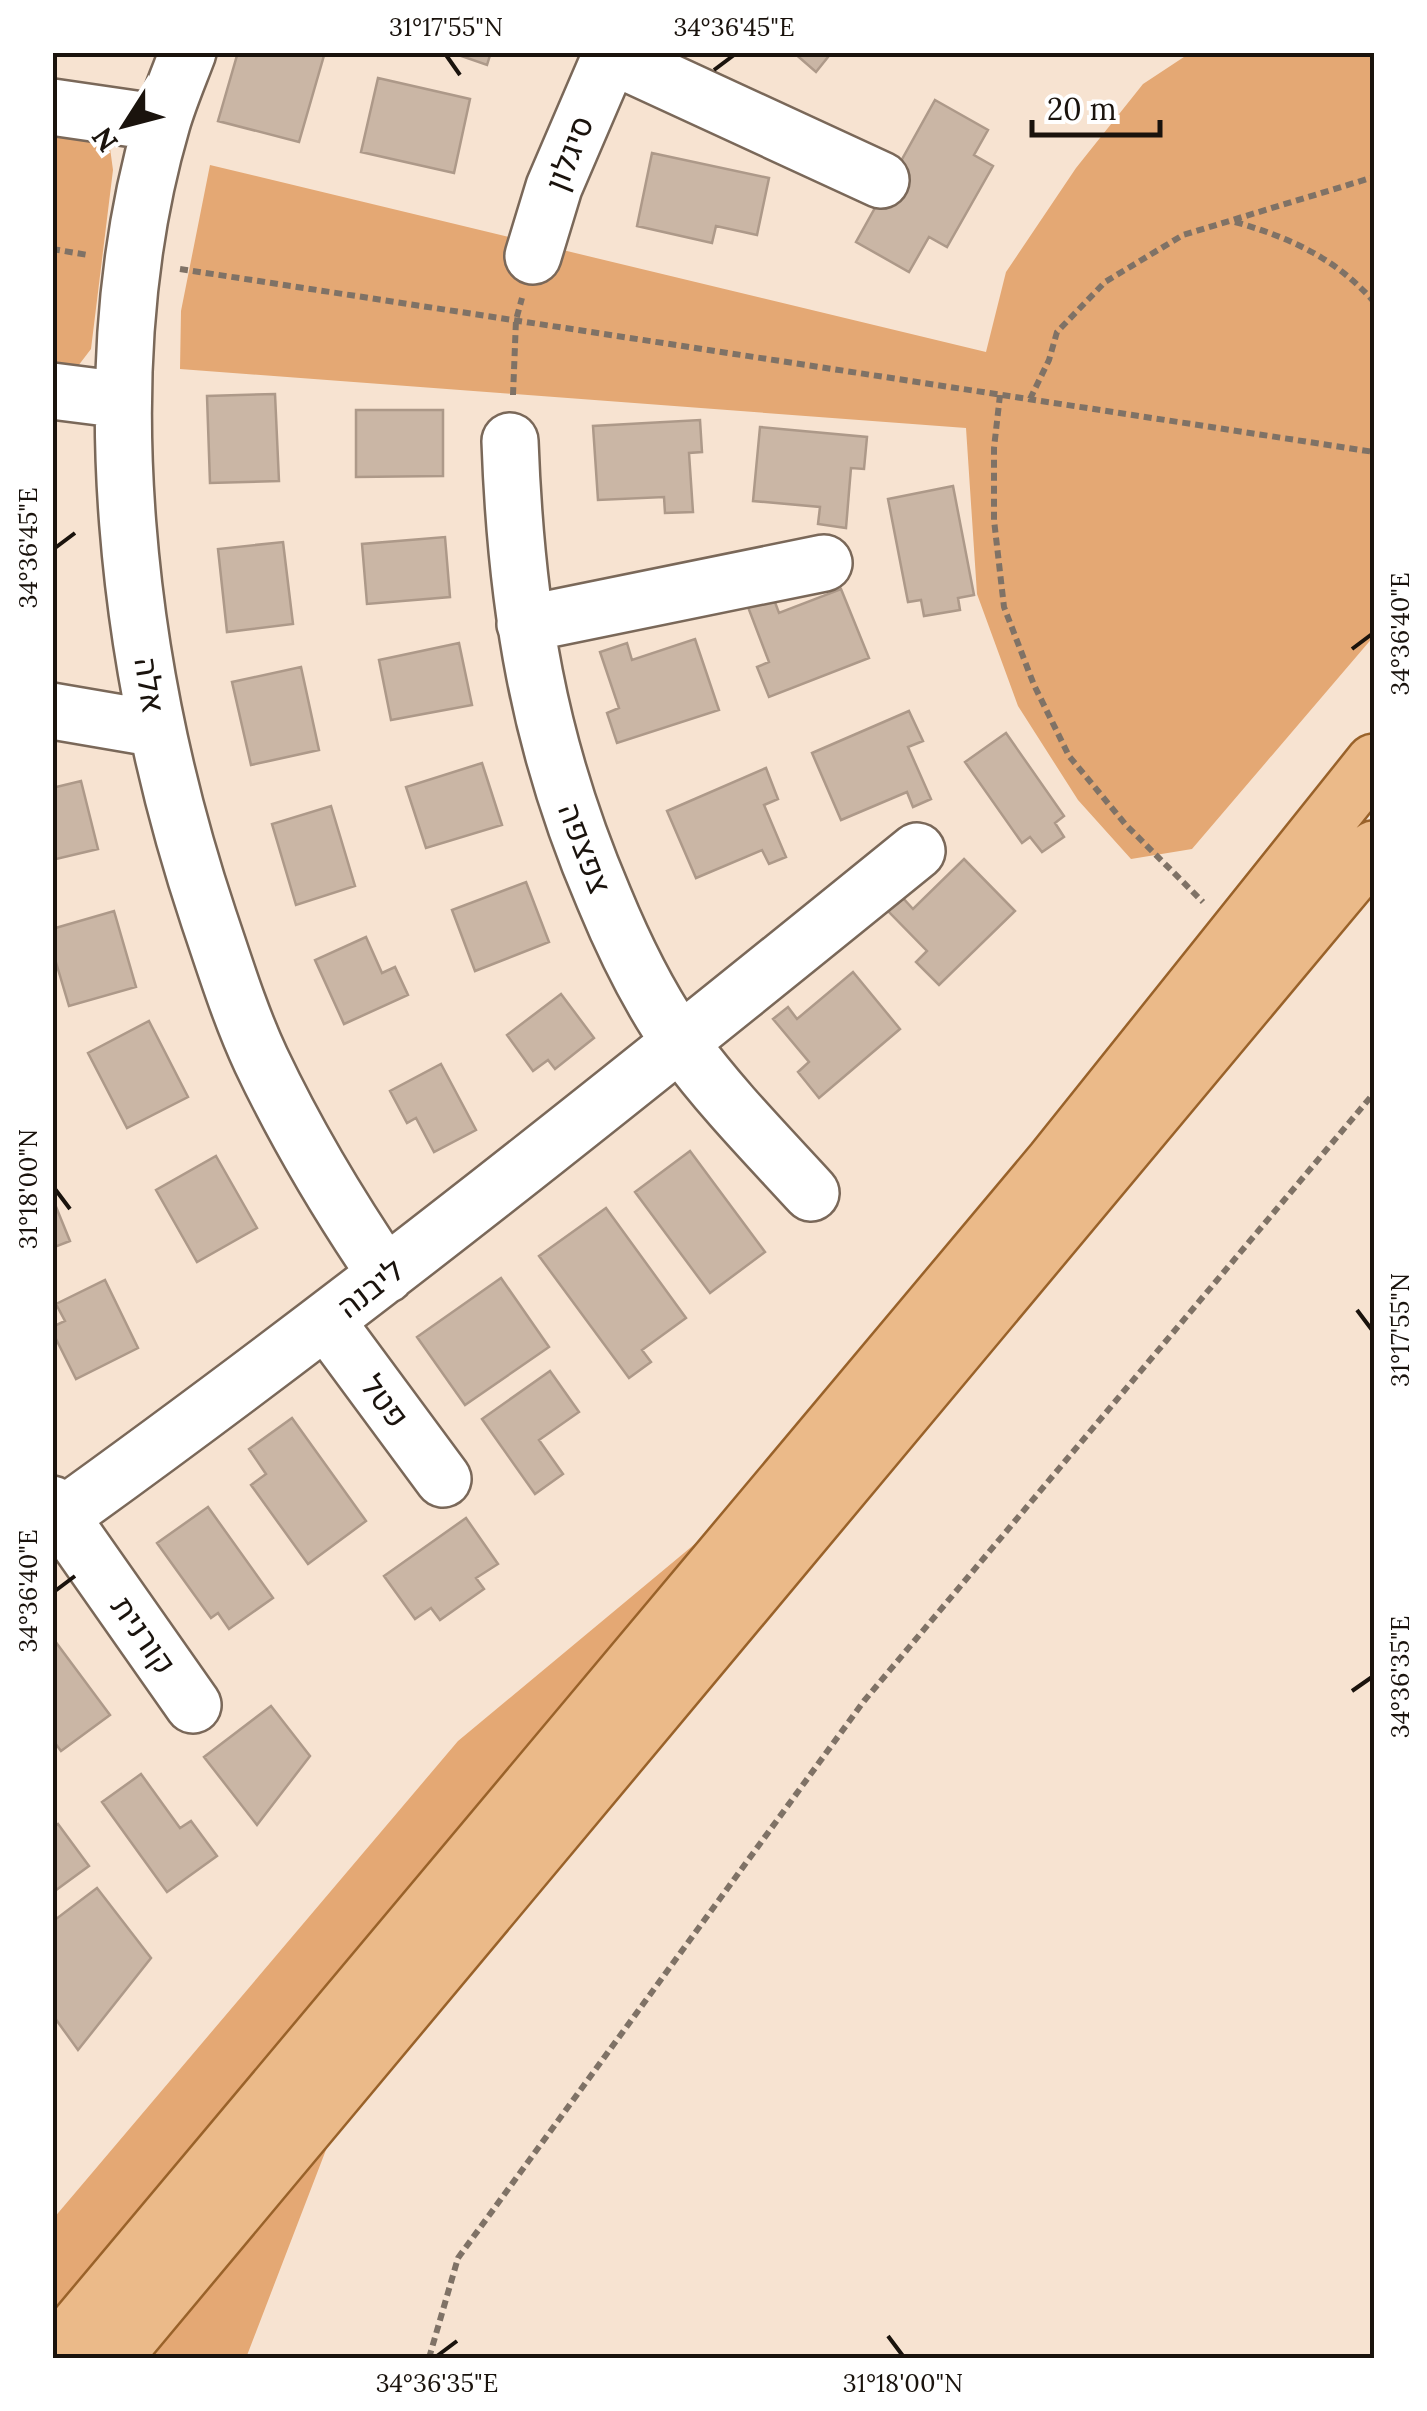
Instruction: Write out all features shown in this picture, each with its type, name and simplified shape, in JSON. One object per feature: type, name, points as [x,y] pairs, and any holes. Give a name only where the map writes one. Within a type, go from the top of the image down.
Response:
[{"type":"main road","points":[[52,2357],[1054,1162],[1374,762]]},
{"type":"main road","points":[[113,2358],[1374,849]]},
{"type":"street","name":"אלה","points":[[188,52],[162,123],[134,262],[123,400],[133,583],[157,728],[194,875],[259,1057],[338,1204],[386,1275]]},
{"type":"street","points":[[611,54],[881,180]]},
{"type":"street","name":"סיגלון","points":[[533,256],[554,187],[611,54]]},
{"type":"street","points":[[52,106],[162,123]]},
{"type":"street","points":[[52,391],[123,400]]},
{"type":"street","name":"צפצפה","points":[[510,441],[513,530],[536,695],[552,762],[574,824],[627,952],[681,1043],[811,1193]]},
{"type":"street","points":[[525,624],[824,563]]},
{"type":"street","points":[[52,711],[157,728]]},
{"type":"street","name":"ליבנה","points":[[55,1515],[327,1322],[917,851]]},
{"type":"street","name":"פטל","points":[[327,1322],[444,1479]]},
{"type":"street","name":"קורנית","points":[[55,1515],[193,1705]]},
{"type":"path","points":[[1030,399],[1057,332],[1106,282],[1183,235],[1374,178]]},
{"type":"path","points":[[1231,220],[1281,234],[1317,253],[1363,288],[1374,302]]},
{"type":"path","points":[[510,441],[516,320],[533,256]]},
{"type":"path","points":[[134,262],[1374,452]]},
{"type":"path","points":[[1000,395],[994,448],[994,520],[1004,607],[1034,685],[1069,756],[1126,825],[1235,934]]},
{"type":"path","points":[[429,2358],[458,2258],[864,1701],[1374,1092]]},
{"type":"shaded area","points":[[1190,53],[1374,53],[1374,636],[1192,849],[1131,859],[1078,800],[1018,706],[977,594],[966,428],[180,369],[181,311],[210,165],[986,352],[1006,272],[1076,168],[1143,84]]},
{"type":"shaded area","points":[[52,120],[102,134],[110,148],[113,170],[91,349],[78,366],[52,371]]},
{"type":"shaded area","points":[[910,1365],[787,1532],[552,1877],[339,2116],[246,2358],[53,2358],[53,2219],[458,1741]]},
{"type":"building","points":[[238,52],[325,52],[299,142],[218,121]]},
{"type":"building","points":[[450,52],[491,52],[487,65]]},
{"type":"building","points":[[793,52],[832,52],[816,72]]},
{"type":"building","points":[[378,78],[470,99],[454,173],[361,152]]},
{"type":"building","points":[[935,100],[988,130],[974,155],[993,166],[947,247],[929,237],[909,272],[856,242]]},
{"type":"building","points":[[652,153],[769,178],[757,235],[716,226],[712,243],[637,226]]},
{"type":"building","points":[[275,394],[279,481],[210,483],[207,396]]},
{"type":"building","points":[[356,410],[443,410],[443,476],[356,477]]},
{"type":"building","points":[[700,420],[702,452],[689,453],[693,512],[665,513],[664,497],[598,500],[593,426]]},
{"type":"building","points":[[760,427],[867,437],[864,469],[851,468],[846,528],[818,524],[820,507],[753,501]]},
{"type":"building","points":[[953,486],[974,595],[958,598],[960,610],[924,616],[921,600],[908,602],[888,499]]},
{"type":"building","points":[[445,537],[450,597],[367,604],[362,544]]},
{"type":"building","points":[[283,542],[293,624],[227,632],[218,549]]},
{"type":"building","points":[[841,589],[869,658],[769,697],[757,667],[769,662],[748,607],[773,597],[779,613]]},
{"type":"building","points":[[695,639],[719,710],[617,743],[607,713],[619,708],[600,652],[627,643],[632,660]]},
{"type":"building","points":[[459,643],[472,705],[391,720],[379,660]]},
{"type":"building","points":[[301,667],[319,750],[251,765],[232,682]]},
{"type":"building","points":[[909,711],[923,741],[908,747],[931,799],[913,807],[907,792],[841,820],[812,753]]},
{"type":"building","points":[[1006,733],[1064,816],[1055,823],[1064,837],[1042,852],[1030,837],[1022,843],[965,762]]},
{"type":"building","points":[[482,763],[502,825],[426,848],[406,787]]},
{"type":"building","points":[[766,768],[778,799],[764,805],[786,857],[769,864],[762,850],[696,878],[667,811]]},
{"type":"building","points":[[81,781],[98,849],[52,860],[52,788]]},
{"type":"building","points":[[331,806],[355,886],[296,905],[272,824]]},
{"type":"building","points":[[964,859],[1015,911],[939,985],[916,962],[927,951],[888,911],[902,897],[913,909]]},
{"type":"building","points":[[526,882],[549,942],[475,971],[452,910]]},
{"type":"building","points":[[114,911],[136,987],[69,1006],[52,949],[52,929]]},
{"type":"building","points":[[366,937],[382,973],[395,967],[408,995],[344,1024],[315,960]]},
{"type":"building","points":[[853,972],[900,1029],[819,1098],[798,1072],[809,1062],[773,1019],[788,1007],[797,1019]]},
{"type":"building","points":[[561,994],[594,1038],[555,1069],[548,1060],[533,1071],[507,1035]]},
{"type":"building","points":[[149,1021],[188,1097],[127,1128],[88,1053]]},
{"type":"building","points":[[441,1064],[476,1130],[434,1152],[416,1118],[407,1123],[390,1091]]},
{"type":"building","points":[[690,1151],[765,1252],[710,1293],[635,1192]]},
{"type":"building","points":[[216,1156],[257,1228],[197,1262],[156,1190]]},
{"type":"building","points":[[52,1197],[70,1241],[52,1248]]},
{"type":"building","points":[[606,1208],[686,1318],[642,1350],[651,1362],[629,1378],[539,1256]]},
{"type":"building","points":[[501,1278],[549,1347],[465,1405],[417,1337]]},
{"type":"building","points":[[105,1280],[138,1348],[76,1379],[52,1331],[52,1327],[65,1321],[56,1304]]},
{"type":"building","points":[[550,1371],[579,1412],[539,1440],[563,1474],[535,1494],[482,1419]]},
{"type":"building","points":[[292,1418],[366,1521],[308,1564],[251,1485],[266,1474],[249,1449]]},
{"type":"building","points":[[208,1507],[273,1598],[229,1629],[218,1613],[211,1618],[157,1543]]},
{"type":"building","points":[[466,1518],[498,1564],[476,1578],[484,1589],[440,1620],[431,1608],[415,1619],[384,1576]]},
{"type":"building","points":[[52,1637],[110,1715],[61,1751],[52,1739]]},
{"type":"building","points":[[271,1706],[310,1756],[257,1825],[204,1757]]},
{"type":"building","points":[[141,1774],[180,1828],[191,1821],[217,1856],[167,1892],[102,1802]]},
{"type":"building","points":[[58,1824],[89,1866],[52,1893],[52,1828]]},
{"type":"building","points":[[97,1888],[151,1958],[78,2050],[52,2014],[52,1922]]}]
